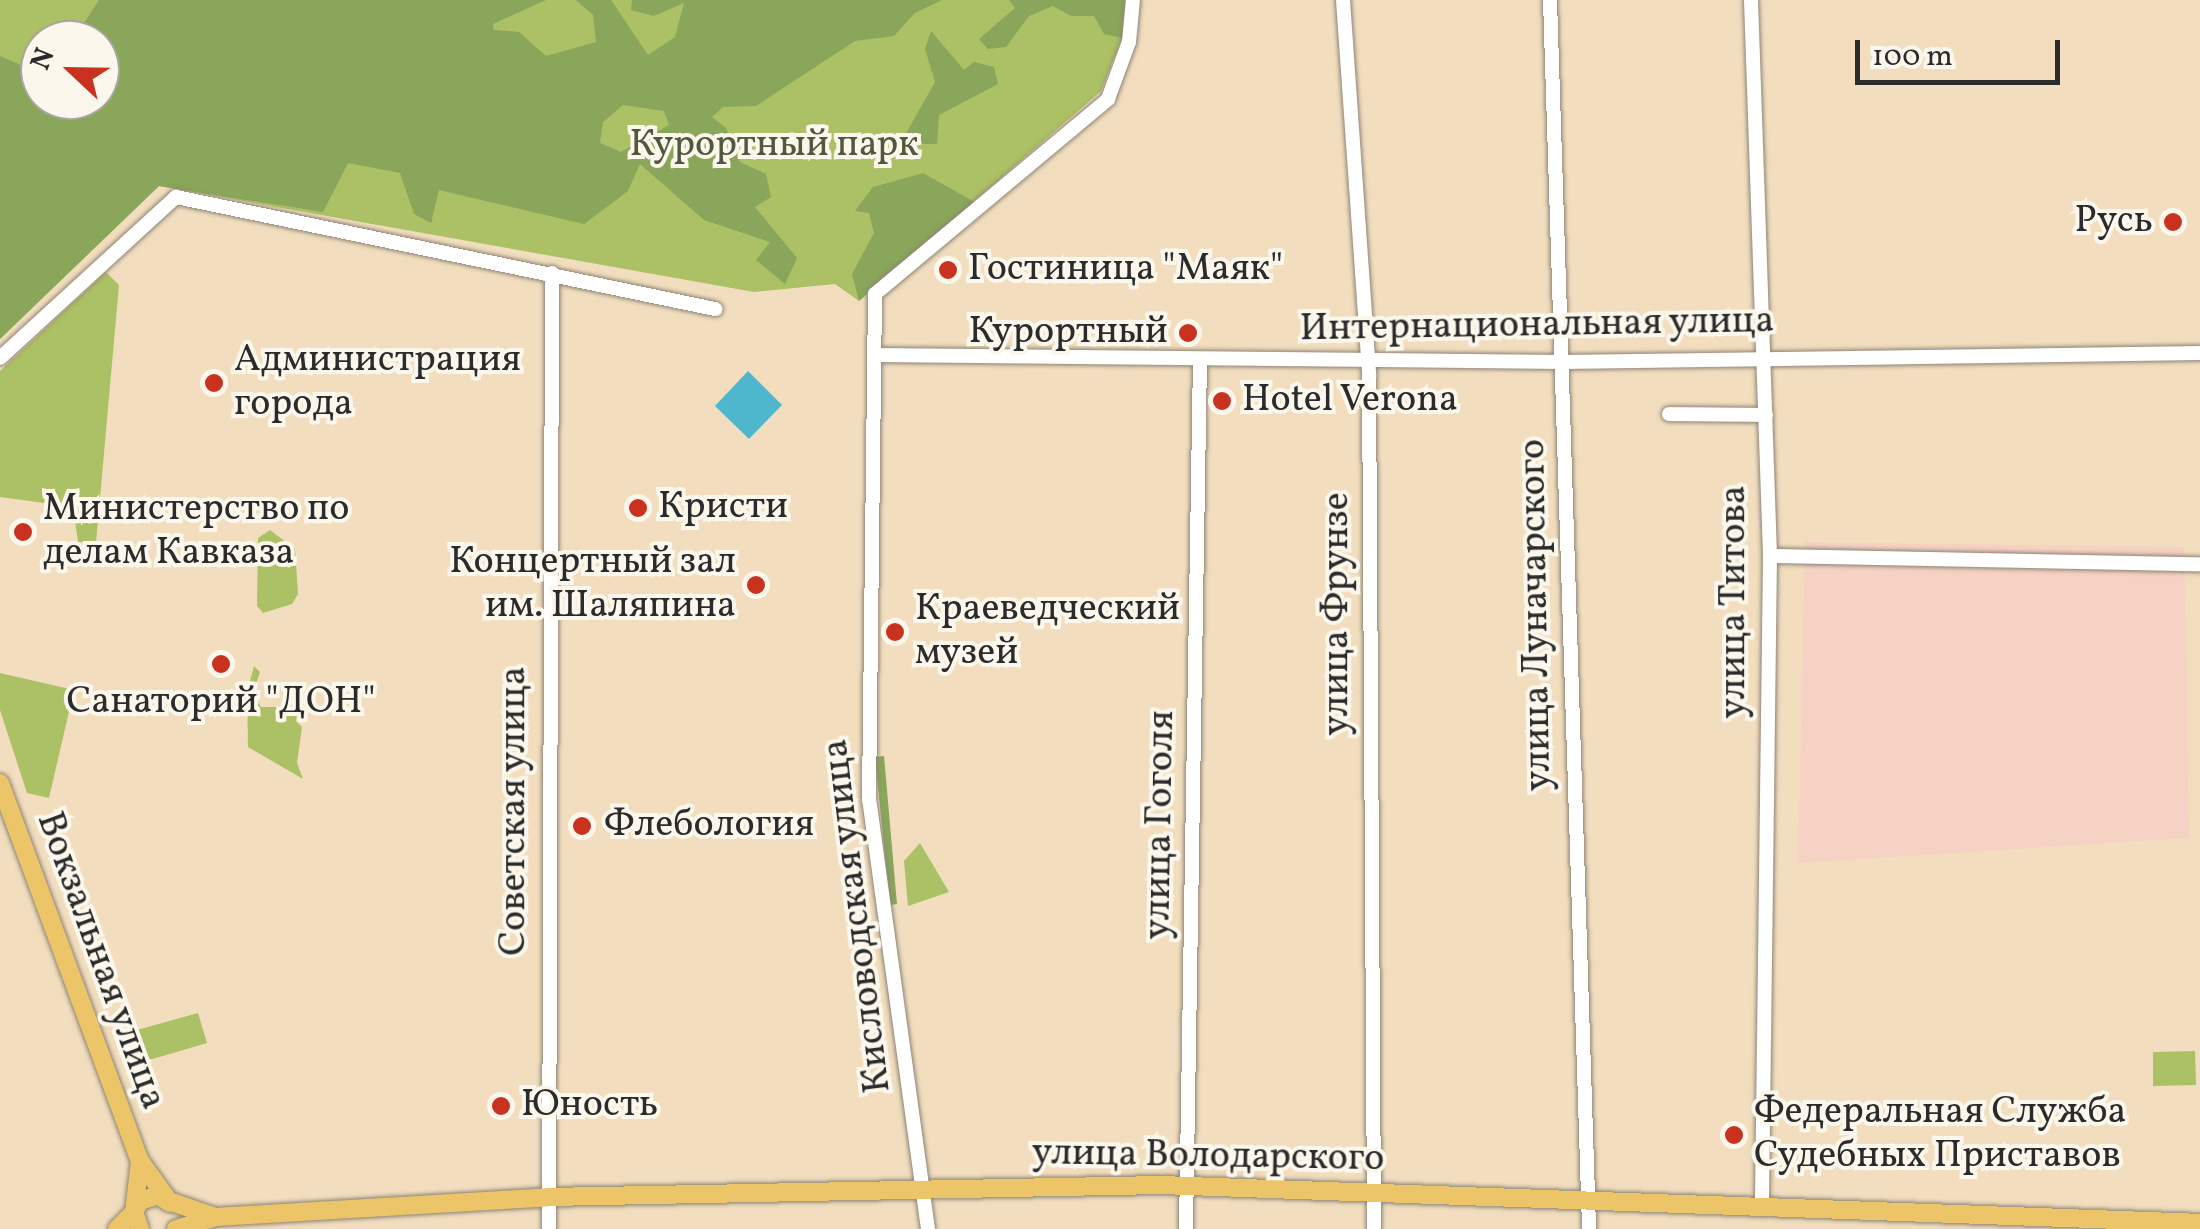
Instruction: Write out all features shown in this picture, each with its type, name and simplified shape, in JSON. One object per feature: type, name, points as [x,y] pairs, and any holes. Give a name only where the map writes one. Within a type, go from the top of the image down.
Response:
[{"type":"main road","name":"Вокзальная улица","points":[[0,783],[140,1161]]},
{"type":"main road","points":[[140,1161],[174,1212],[173,1229],[216,1217]]},
{"type":"main road","points":[[137,1221],[140,1161]]},
{"type":"main road","name":"улица Володарского","points":[[216,1217],[548,1197],[1188,1185],[1762,1204],[2031,1222],[2200,1223]]},
{"type":"main road","points":[[118,1229],[137,1221],[151,1195],[216,1217]]},
{"type":"street","name":"Кисловодская улица","points":[[928,1229],[869,800],[875,294],[1108,99],[1129,42],[1133,0]]},
{"type":"street","name":"улица Фрунзе","points":[[1343,0],[1368,360],[1374,1229]]},
{"type":"street","name":"улица Луначарского","points":[[1550,0],[1589,1229]]},
{"type":"street","name":"улица Титова","points":[[1751,0],[1770,556],[1762,1204]]},
{"type":"street","points":[[0,358],[176,197],[716,309]]},
{"type":"street","name":"Советская улица","points":[[549,1229],[552,274]]},
{"type":"street","name":"Интернациональная улица","points":[[874,355],[1563,362],[1766,356],[2200,353]]},
{"type":"street","name":"улица Гоголя","points":[[1186,1229],[1200,361]]},
{"type":"street","points":[[1668,414],[1766,414]]},
{"type":"street","points":[[1770,556],[2200,564]]},
{"type":"shaded area","points":[[1805,542],[2184,547],[2189,838],[1798,863]]},
{"type":"green space","name":"Курортный парк","points":[[0,0],[1125,0],[1122,38],[1101,91],[859,301],[835,284],[754,292],[159,186],[0,339]]},
{"type":"green space","points":[[99,0],[546,0],[493,24],[494,30],[519,32],[546,56],[596,42],[593,15],[576,0],[611,0],[648,55],[675,37],[684,3],[654,16],[631,10],[632,0],[942,0],[915,13],[894,36],[855,41],[756,106],[723,107],[712,117],[726,128],[740,162],[766,174],[771,197],[755,207],[797,258],[785,284],[756,260],[770,242],[704,220],[640,164],[628,191],[584,224],[439,190],[431,223],[414,214],[400,173],[348,163],[323,212],[159,186],[0,339],[0,56],[20,64],[20,120],[120,120],[120,20],[86,20]],"holes":[[[623,105],[664,111],[669,125],[621,152],[600,143],[603,122]]]},
{"type":"green space","points":[[1009,0],[1125,0],[1122,38],[1104,34],[1094,16],[1071,16],[1053,6],[1029,16],[1006,47],[988,49],[979,39],[1015,8]]},
{"type":"green space","points":[[931,31],[964,70],[974,62],[994,67],[998,84],[939,115],[937,144],[900,144],[935,82],[925,49]]},
{"type":"green space","points":[[923,173],[976,203],[859,301],[852,274],[874,233],[869,213],[855,211],[873,187]]},
{"type":"green space","points":[[106,272],[119,285],[96,543],[78,542],[73,507],[0,497],[0,371]]},
{"type":"green space","points":[[270,530],[295,549],[298,594],[292,604],[263,613],[257,606],[258,538]]},
{"type":"green space","points":[[254,666],[260,672],[253,693],[261,707],[284,707],[302,688],[296,721],[302,727],[297,763],[303,779],[248,747],[247,692]]},
{"type":"green space","points":[[0,673],[74,690],[49,798],[27,793],[0,710]]},
{"type":"green space","points":[[884,756],[897,904],[890,905],[875,757]]},
{"type":"green space","points":[[920,843],[949,892],[908,906],[904,861]]},
{"type":"green space","points":[[198,1013],[207,1043],[146,1061],[137,1030]]},
{"type":"green space","points":[[2195,1051],[2196,1085],[2153,1086],[2153,1052]]},
{"type":"water","points":[[748,371],[782,405],[749,439],[715,406]]},
{"type":"place","name":"Русь","points":[[2173,222]]},
{"type":"place","name":"Гостиница \"Маяк\"","points":[[948,270]]},
{"type":"place","name":"Курортный","points":[[1188,333]]},
{"type":"place","name":"Администрация города","points":[[214,383]]},
{"type":"place","name":"Hotel Verona","points":[[1222,401]]},
{"type":"place","name":"Кристи","points":[[638,508]]},
{"type":"place","name":"Министерство по делам Кавказа","points":[[23,532]]},
{"type":"place","name":"Концертный зал им. Шаляпина","points":[[756,585]]},
{"type":"place","name":"Краеведческий музей","points":[[895,632]]},
{"type":"place","name":"Санаторий \"ДОН\"","points":[[221,664]]},
{"type":"place","name":"Флебология","points":[[582,826]]},
{"type":"place","name":"Юность","points":[[501,1106]]},
{"type":"place","name":"Федеральная Служба Судебных Приставов","points":[[1734,1135]]}]
